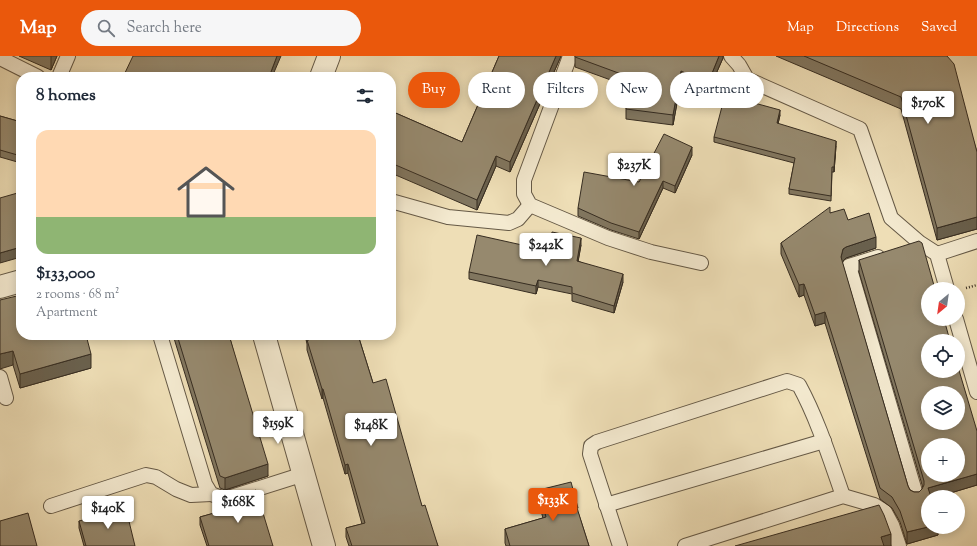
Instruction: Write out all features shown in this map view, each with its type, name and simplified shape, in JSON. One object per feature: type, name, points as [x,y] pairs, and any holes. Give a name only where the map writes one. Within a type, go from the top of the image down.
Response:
[{"type":"street","points":[[0,287],[16,282]]},
{"type":"street","points":[[265,340],[324,546]]},
{"type":"lane","points":[[61,72],[68,56]]},
{"type":"lane","points":[[570,56],[524,180],[524,194],[530,206],[608,238],[651,252],[701,263]]},
{"type":"lane","points":[[731,56],[739,65],[747,79],[860,129],[891,218],[920,243],[937,254],[945,282]]},
{"type":"lane","points":[[0,58],[28,72]]},
{"type":"lane","points":[[396,202],[448,218],[509,223],[518,219],[530,206]]},
{"type":"lane","points":[[937,254],[977,241]]},
{"type":"lane","points":[[906,248],[920,243]]},
{"type":"lane","points":[[891,252],[848,266],[916,495]]},
{"type":"lane","points":[[958,326],[977,392]]},
{"type":"lane","points":[[162,340],[205,484],[211,494]]},
{"type":"lane","points":[[0,377],[6,398]]},
{"type":"lane","points":[[620,546],[590,454],[591,446],[597,442],[787,381],[800,385],[824,441],[843,496]]},
{"type":"lane","points":[[606,505],[824,441]]},
{"type":"lane","points":[[51,506],[146,475],[156,478],[191,495],[211,494],[225,499],[304,474]]},
{"type":"lane","points":[[685,546],[843,496],[874,505],[885,512],[892,525],[899,546]]},
{"type":"building","points":[[133,56],[277,56],[271,72],[125,72]]},
{"type":"building","points":[[499,56],[556,56],[549,72],[533,72],[533,108],[510,162],[496,156],[477,200],[396,165],[396,113],[462,142],[477,108],[525,108],[525,72],[492,72]]},
{"type":"building","points":[[719,56],[712,72],[670,72],[670,108],[674,108],[673,115],[626,109],[662,108],[662,72],[616,72],[575,57]]},
{"type":"building","points":[[804,56],[947,56],[954,64],[977,152],[977,217],[937,228],[901,97]]},
{"type":"building","points":[[764,106],[780,110],[777,123],[836,141],[834,167],[832,167],[831,196],[789,189],[795,158],[714,137],[722,108],[764,108]]},
{"type":"building","points":[[0,116],[16,121],[16,155],[0,150]]},
{"type":"building","points":[[664,134],[692,147],[675,186],[663,181],[639,232],[611,223],[578,208],[584,172],[639,182]]},
{"type":"building","points":[[16,193],[16,248],[0,253],[0,198]]},
{"type":"building","points":[[830,207],[830,213],[844,209],[848,220],[869,213],[876,237],[846,247],[843,249],[841,257],[908,486],[910,490],[914,492],[919,492],[921,490],[921,529],[907,532],[900,511],[892,497],[880,488],[825,312],[815,315],[804,284],[799,285],[781,243]]},
{"type":"building","points":[[552,232],[581,238],[577,261],[623,274],[614,306],[572,293],[572,287],[538,280],[536,286],[469,272],[477,235],[549,251]]},
{"type":"building","points":[[919,241],[922,243],[933,282],[921,282],[921,326],[946,326],[948,334],[921,334],[921,378],[961,378],[964,386],[921,386],[921,430],[965,430],[965,391],[977,431],[977,474],[965,477],[965,438],[921,438],[921,471],[859,260]]},
{"type":"building","points":[[16,296],[16,340],[87,340],[91,354],[20,374],[13,351],[0,354],[0,300]]},
{"type":"building","points":[[179,340],[231,340],[268,464],[225,478],[220,476]]},
{"type":"building","points":[[307,340],[360,340],[373,383],[386,379],[422,506],[425,505],[438,546],[352,546],[346,528],[365,523],[348,464],[345,465]]},
{"type":"building","points":[[571,482],[577,508],[589,546],[510,546],[505,529],[546,517],[539,490]]},
{"type":"building","points":[[924,482],[949,482],[928,488],[929,490],[921,490]]},
{"type":"building","points":[[256,490],[273,546],[209,546],[200,517],[228,509],[226,500]]},
{"type":"building","points":[[879,505],[891,534],[881,537],[884,546],[735,546]]},
{"type":"building","points":[[126,509],[135,546],[86,546],[79,521]]},
{"type":"building","points":[[28,513],[37,546],[0,546],[0,521]]}]
